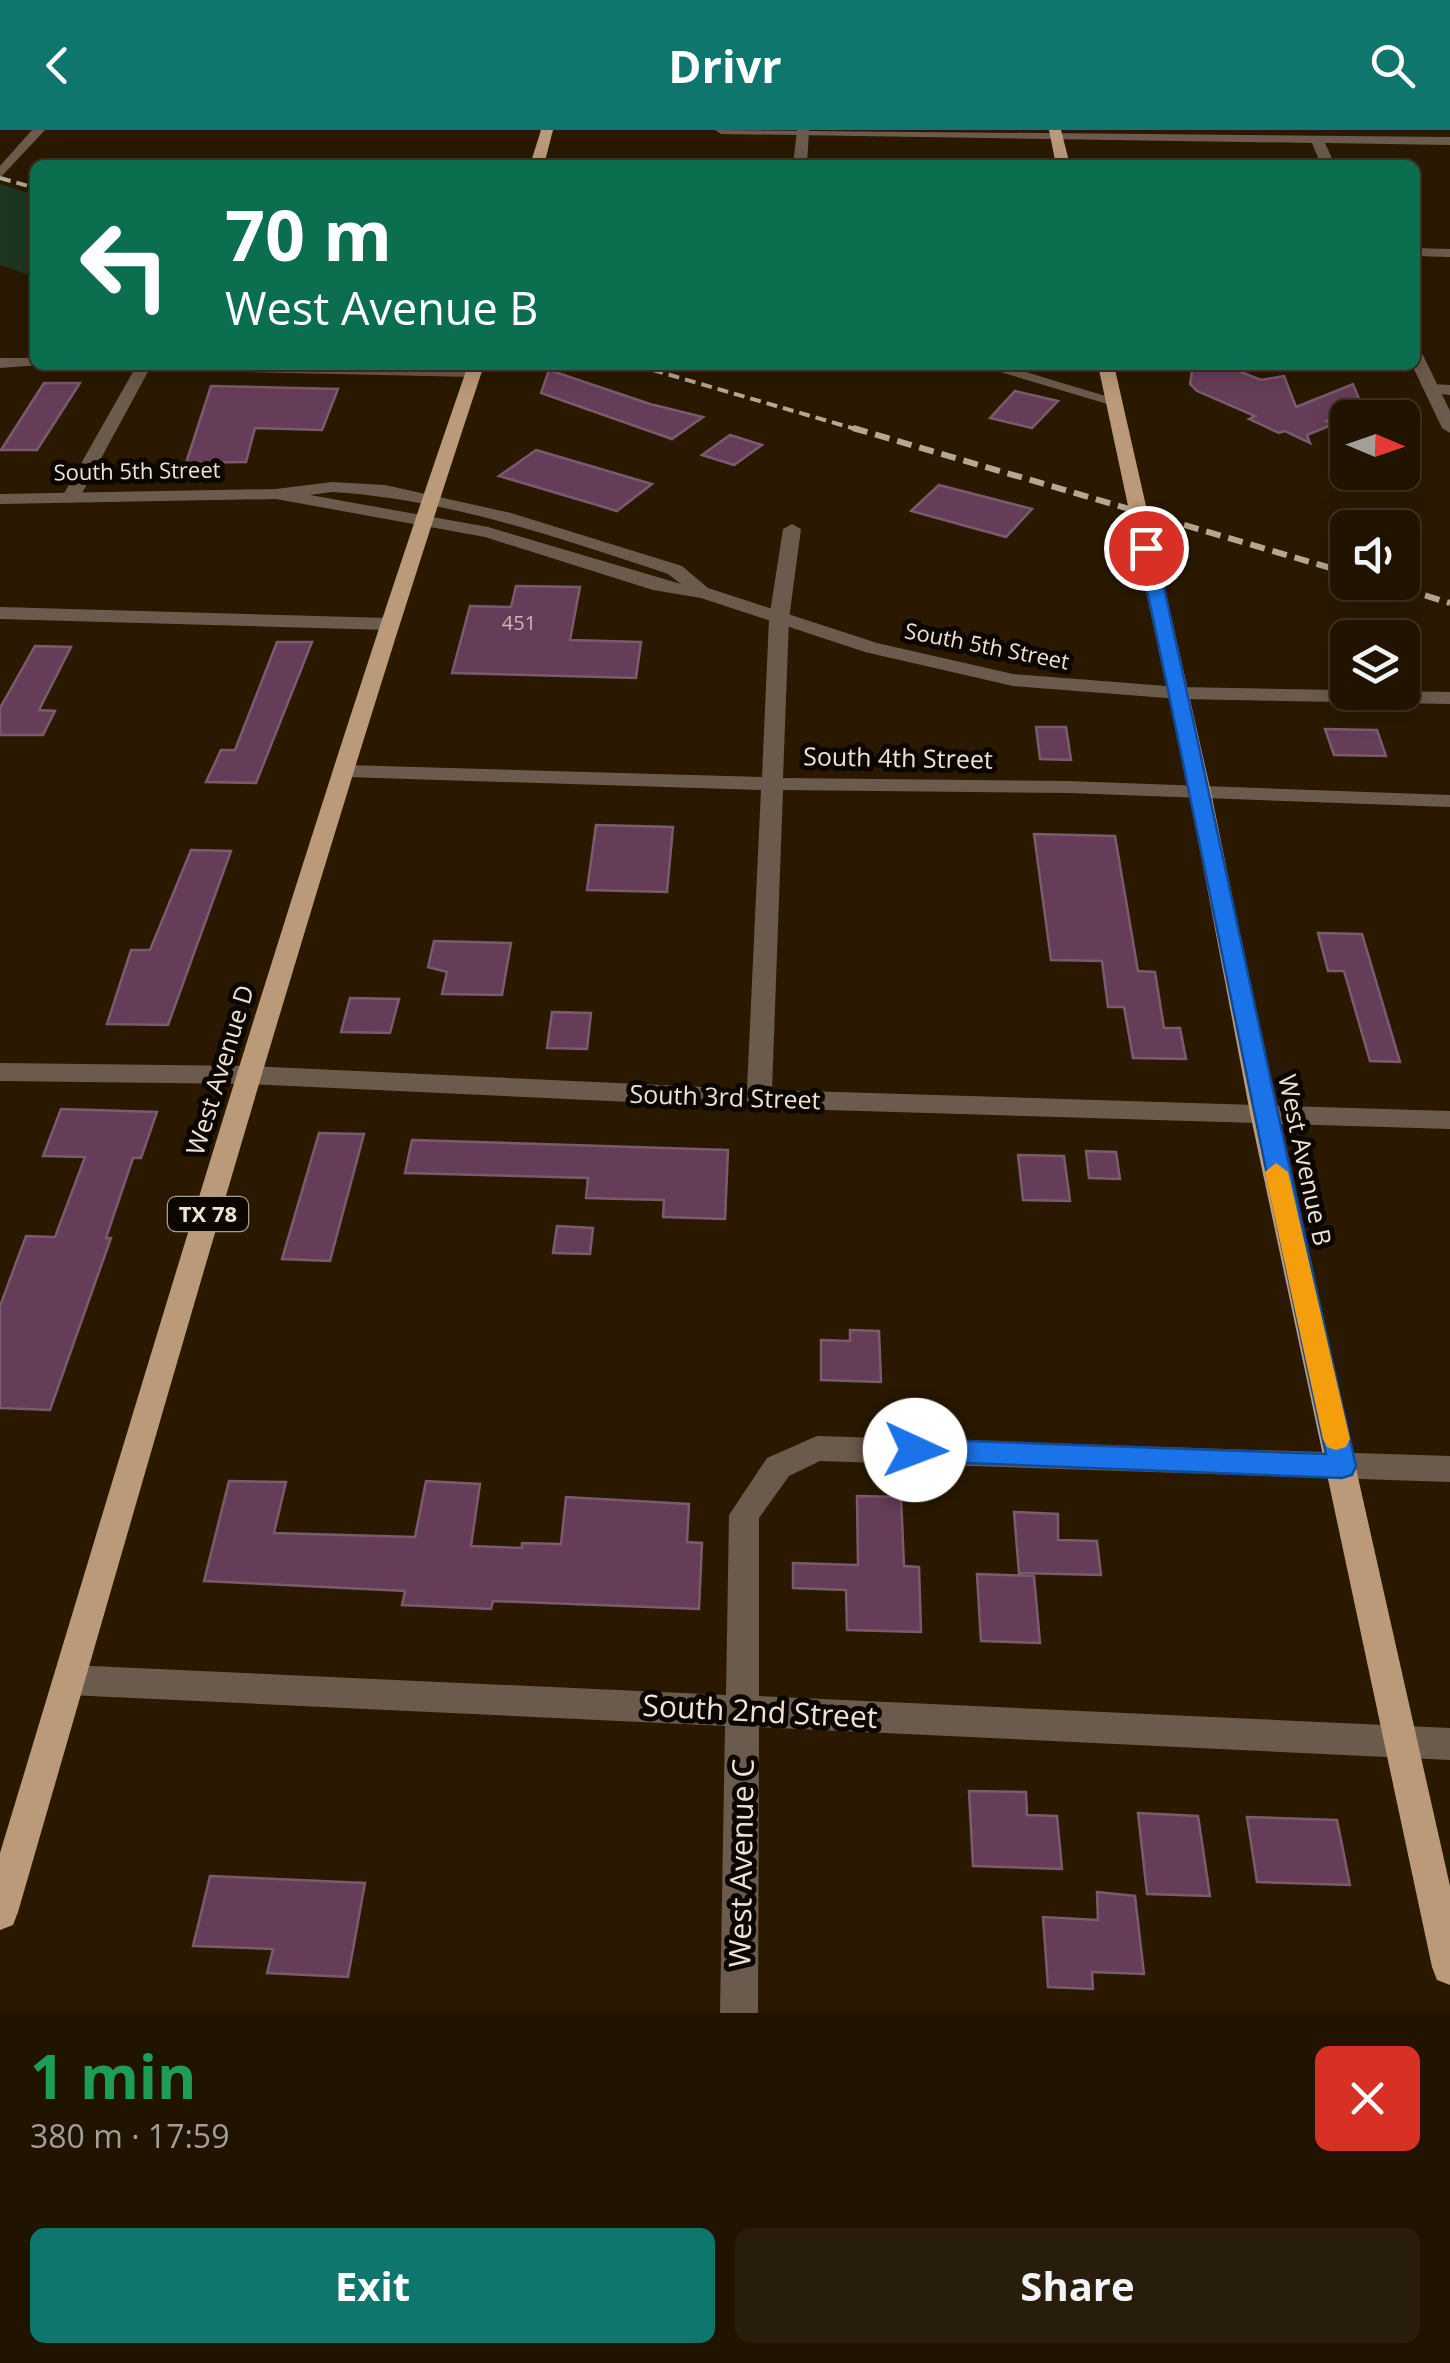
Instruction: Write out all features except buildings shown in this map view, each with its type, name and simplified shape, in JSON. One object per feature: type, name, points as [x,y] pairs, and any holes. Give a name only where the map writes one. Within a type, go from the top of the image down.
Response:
[{"type":"main road","points":[[538,160],[547,130]]},
{"type":"main road","points":[[1056,132],[1062,160]]},
{"type":"main road","name":"West Avenue D","points":[[0,1912],[249,1075],[346,771],[388,624],[474,370]]},
{"type":"main road","name":"West Avenue B","points":[[1107,370],[1200,792],[1263,1113],[1450,1967]]},
{"type":"street","points":[[0,174],[39,130]]},
{"type":"street","points":[[721,130],[1314,134],[1450,141]]},
{"type":"street","points":[[801,160],[804,131]]},
{"type":"street","points":[[1314,134],[1326,160]]},
{"type":"street","points":[[1420,252],[1450,253]]},
{"type":"street","points":[[0,362],[30,363]]},
{"type":"street","points":[[1420,365],[1450,428]]},
{"type":"street","points":[[71,497],[141,370]]},
{"type":"street","points":[[1003,370],[1114,400]]},
{"type":"street","points":[[1432,389],[1450,390]]},
{"type":"street","name":"South 5th Street","points":[[0,500],[276,494],[428,508],[675,570],[704,593],[779,619],[916,660],[1013,680],[1179,693],[1450,698]]},
{"type":"street","points":[[760,1099],[779,619],[792,529]]},
{"type":"street","points":[[0,613],[388,624]]},
{"type":"street","name":"South 4th Street","points":[[346,771],[1450,801]]},
{"type":"street","name":"South 3rd Street","points":[[0,1072],[249,1075],[760,1099],[1450,1120]]},
{"type":"street","name":"West Avenue C","points":[[740,2013],[744,1515],[778,1467],[817,1448],[876,1448],[1450,1469]]},
{"type":"street","name":"South 2nd Street","points":[[69,1680],[1450,1744]]},
{"type":"green space","points":[[0,184],[30,193],[30,275],[0,265]]},
{"type":"railway","points":[[0,178],[30,187]]},
{"type":"railway","points":[[653,370],[862,431]]},
{"type":"railway","points":[[853,428],[1330,568]]},
{"type":"railway","points":[[1420,594],[1450,603]]},
{"type":"slow traffic","points":[[1276,1172],[1336,1439]]},
{"type":"route","points":[[915,1450],[1342,1466],[1263,1113],[1200,792],[1146,548]]}]
